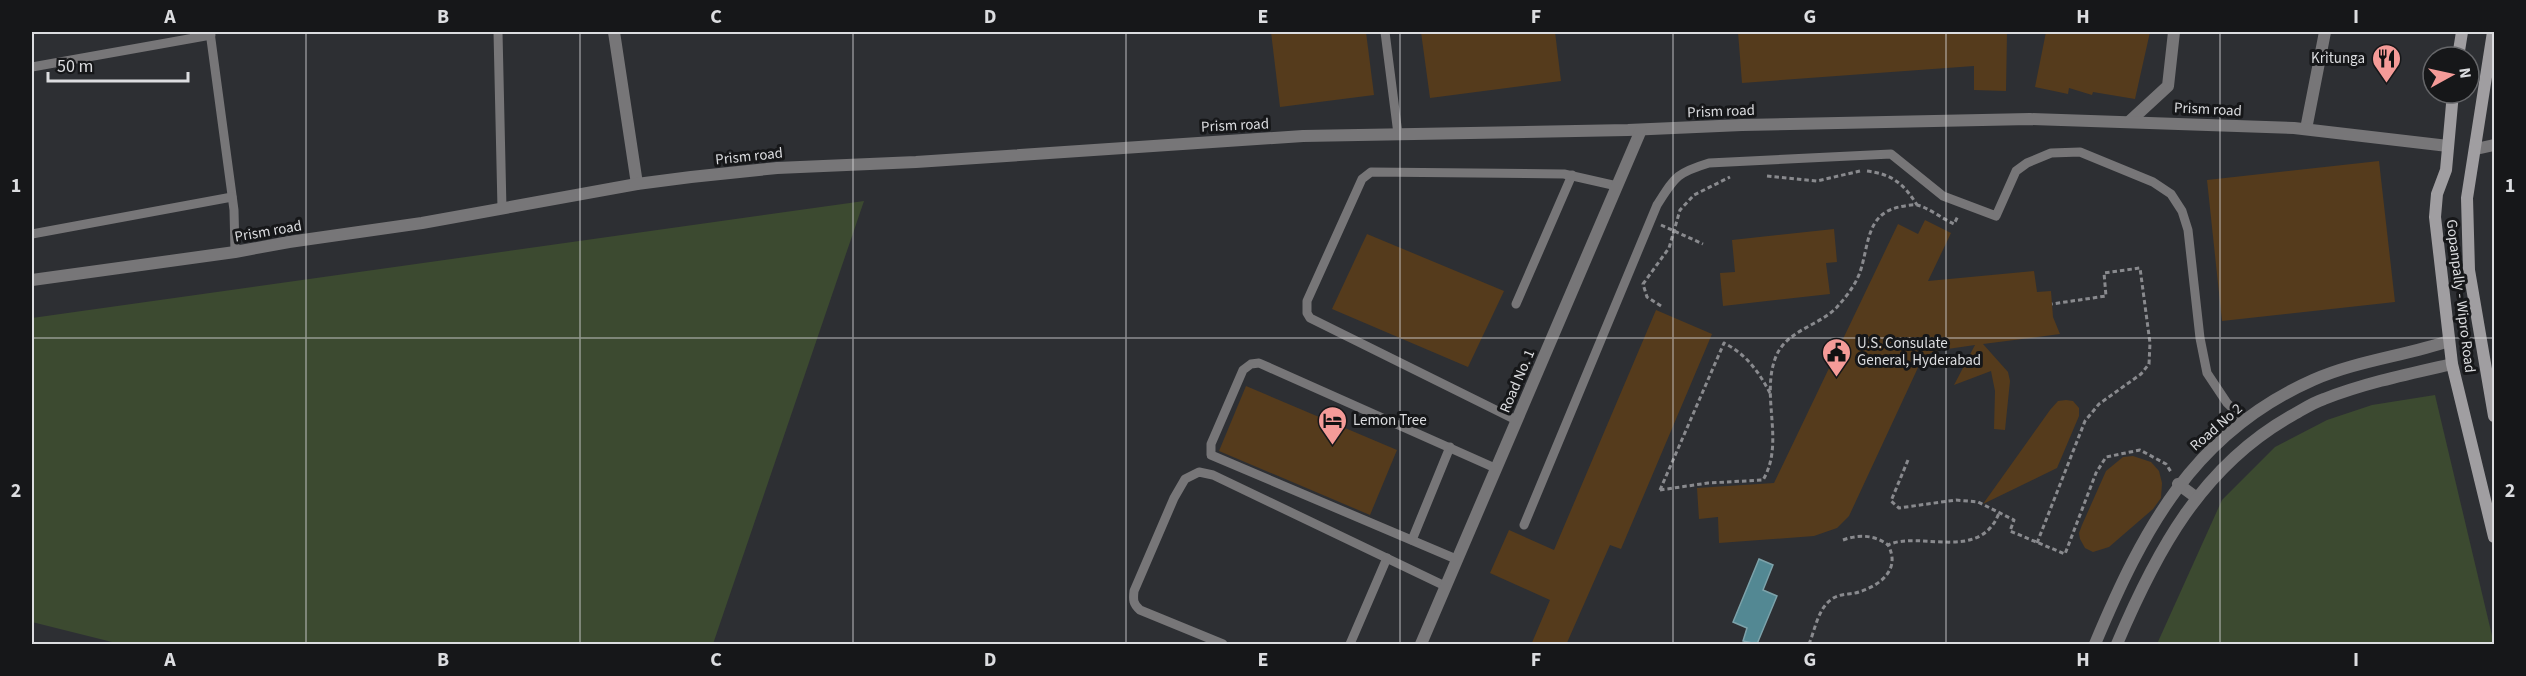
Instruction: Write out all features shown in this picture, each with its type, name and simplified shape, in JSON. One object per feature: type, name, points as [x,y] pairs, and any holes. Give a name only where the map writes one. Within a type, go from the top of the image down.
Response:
[{"type":"main road","name":"Gopanpally - Wipro Road","points":[[2493,32],[2468,198],[2469,270],[2494,416]]},
{"type":"main road","name":"Gopanpally - Wipro Road","points":[[2452,105],[2446,170],[2437,194],[2435,217],[2452,364],[2494,537]]},
{"type":"street","points":[[614,32],[637,184]]},
{"type":"street","points":[[2130,121],[2168,86],[2174,32]]},
{"type":"street","points":[[2306,129],[2325,32]]},
{"type":"street","name":"Prism road","points":[[32,280],[235,252],[502,209],[637,184],[777,168],[916,162],[1303,136],[1641,130],[1917,120],[2030,119],[2306,129],[2448,146]]},
{"type":"street","name":"Road No. 1","points":[[1421,645],[1641,130]]},
{"type":"street","points":[[2476,149],[2494,146]]},
{"type":"street","name":"Road No 2","points":[[2095,645],[2150,528],[2178,484],[2209,450],[2245,420],[2312,380],[2449,340]]},
{"type":"street","points":[[2117,645],[2168,539],[2213,477],[2266,430],[2321,400],[2370,383],[2452,364]]},
{"type":"street","points":[[2178,484],[2197,498]]},
{"type":"lane","points":[[498,32],[502,209]]},
{"type":"lane","points":[[1385,32],[1398,134]]},
{"type":"lane","points":[[32,67],[211,33],[232,197],[235,252]]},
{"type":"lane","points":[[1524,525],[1657,205],[1675,177],[1687,170],[1709,163],[1891,154],[1943,196],[1996,216],[2016,171],[2039,157],[2066,151],[2080,152],[2163,188],[2177,203],[2186,220],[2200,338],[2207,373],[2227,403],[2245,420]]},
{"type":"lane","points":[[1516,420],[1310,318],[1305,305],[1362,179],[1371,172],[1572,175],[1617,186]]},
{"type":"lane","points":[[1516,304],[1572,175]]},
{"type":"lane","points":[[32,234],[232,197]]},
{"type":"lane","points":[[1456,559],[1211,455],[1211,444],[1243,370],[1251,364],[1259,363],[1495,468]]},
{"type":"lane","points":[[1412,540],[1450,447]]},
{"type":"lane","points":[[1223,645],[1140,609],[1135,606],[1133,600],[1134,591],[1174,498],[1185,479],[1192,474],[1205,472],[1445,586]]},
{"type":"lane","points":[[1350,645],[1387,558]]},
{"type":"path","points":[[1766,176],[1817,181],[1866,170],[1883,173],[1894,177],[1909,192],[1917,205],[1954,224],[1963,203]]},
{"type":"path","points":[[1661,306],[1647,297],[1643,284],[1665,255],[1680,210],[1694,195],[1722,181],[1738,177]]},
{"type":"path","points":[[1770,393],[1762,377],[1751,363],[1736,349],[1724,344],[1660,490],[1708,483],[1763,480],[1770,468],[1773,454],[1771,373],[1780,347],[1793,335],[1828,314],[1849,291],[1861,269],[1870,230],[1880,217],[1897,208],[1917,205]]},
{"type":"path","points":[[1651,221],[1704,244]]},
{"type":"path","points":[[2037,543],[2085,421],[2099,404],[2141,374],[2149,364],[2150,343],[2140,268],[2104,273],[2106,296],[2052,304]]},
{"type":"path","points":[[1908,460],[1891,501],[1899,508],[1956,500],[1978,502],[2014,520],[2010,531],[2065,554],[2096,473],[2106,457],[2140,450],[2166,464],[2178,484]]},
{"type":"path","points":[[1843,540],[1860,536],[1873,537],[1888,545],[1904,542],[1958,542],[1987,531],[1995,523],[1999,513]]},
{"type":"path","points":[[1809,645],[1821,613],[1832,599],[1864,590],[1888,574],[1893,558],[1888,545]]},
{"type":"green space","points":[[864,201],[713,644],[120,644],[32,622],[32,318]]},
{"type":"green space","points":[[2435,395],[2494,644],[2157,644],[2222,500],[2275,447],[2327,420],[2372,405]]},
{"type":"water","points":[[1759,559],[1773,565],[1763,590],[1777,596],[1757,644],[1743,641],[1747,628],[1733,622]]},
{"type":"building","points":[[1271,32],[1366,32],[1374,95],[1280,107]]},
{"type":"building","points":[[1421,32],[1555,32],[1561,81],[1430,98]]},
{"type":"building","points":[[1738,32],[2007,32],[2006,91],[1974,90],[1974,66],[1742,83]]},
{"type":"building","points":[[2046,32],[2150,32],[2135,99],[2093,92],[2092,95],[2069,88],[2068,94],[2035,87]]},
{"type":"building","points":[[2379,161],[2395,302],[2222,321],[2207,180]]},
{"type":"building","points":[[1925,220],[1951,233],[1928,281],[2034,271],[2037,292],[2051,291],[2053,317],[2060,334],[1983,344],[2008,372],[2010,381],[2005,430],[1994,429],[1995,391],[1991,371],[1954,385],[1975,345],[1934,351],[1922,359],[1849,516],[1837,528],[1814,536],[1719,543],[1718,517],[1699,519],[1697,488],[1774,483],[1898,224],[1918,234]]},
{"type":"building","points":[[1834,229],[1837,262],[1826,263],[1830,294],[1723,306],[1720,273],[1735,272],[1732,240]]},
{"type":"building","points":[[1367,234],[1504,291],[1468,367],[1332,309]]},
{"type":"building","points":[[1656,310],[1712,334],[1621,549],[1610,545],[1566,645],[1531,645],[1550,600],[1490,573],[1509,530],[1554,550]]},
{"type":"building","points":[[1246,386],[1397,450],[1370,515],[1219,451]]},
{"type":"building","points":[[2058,401],[2073,401],[2079,408],[2079,416],[2057,468],[1983,504],[2050,410]]},
{"type":"building","points":[[2133,456],[2151,462],[2159,471],[2162,483],[2161,498],[2153,509],[2109,547],[2093,552],[2085,548],[2080,539],[2079,533],[2082,525],[2106,471],[2123,457]]},
{"type":"place","name":"Kritunga","points":[[2386,84]]},
{"type":"place","name":"U.S. Consulate General, Hyderabad","points":[[1836,378]]},
{"type":"place","name":"Lemon Tree","points":[[1332,446]]}]
